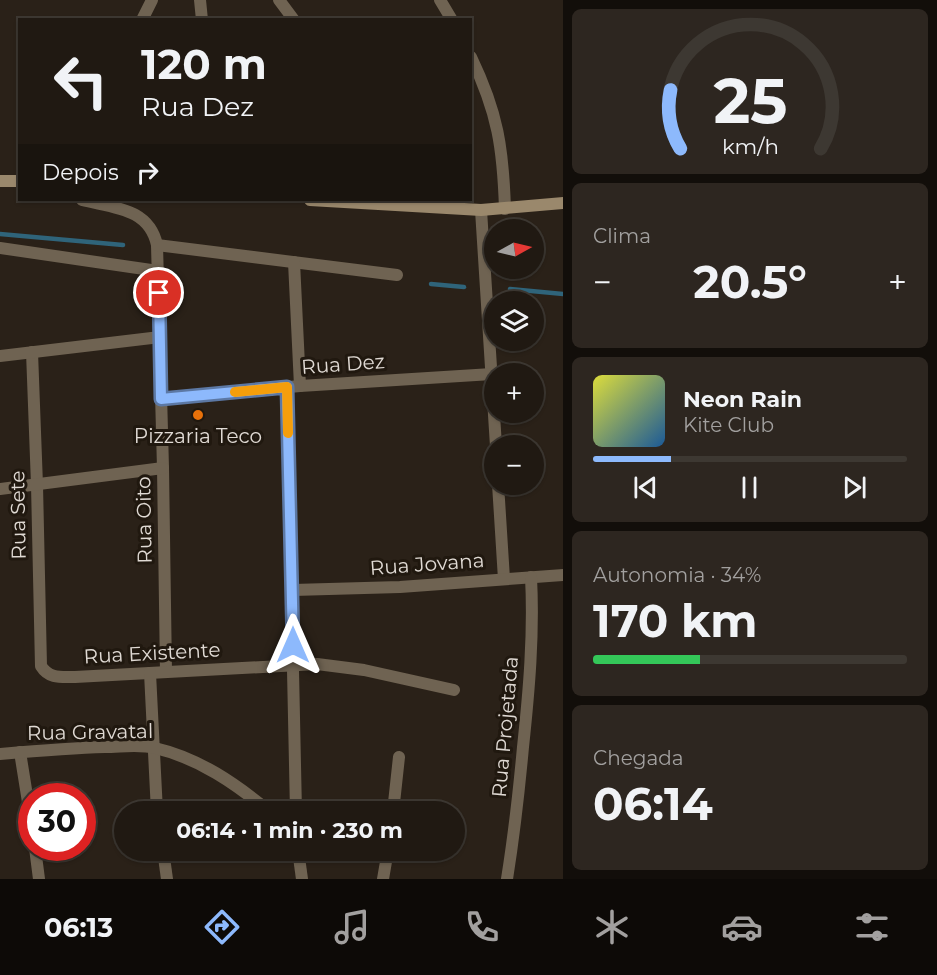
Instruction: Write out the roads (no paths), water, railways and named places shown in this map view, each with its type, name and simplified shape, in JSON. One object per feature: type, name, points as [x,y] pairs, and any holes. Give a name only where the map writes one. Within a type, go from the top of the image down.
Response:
[{"type":"main road","points":[[0,181],[18,181]]},
{"type":"main road","points":[[327,201],[481,210],[563,203]]},
{"type":"street","points":[[143,18],[152,0]]},
{"type":"street","points":[[200,0],[202,18]]},
{"type":"street","points":[[279,0],[292,18]]},
{"type":"street","points":[[440,0],[451,18]]},
{"type":"street","points":[[472,59],[497,122],[504,162],[505,209]]},
{"type":"street","name":"Rua Oito","points":[[85,201],[141,217],[151,228],[157,245],[166,672]]},
{"type":"street","points":[[481,210],[491,363]]},
{"type":"street","points":[[157,245],[397,275]]},
{"type":"street","points":[[0,248],[158,271]]},
{"type":"street","points":[[294,262],[293,664],[296,801]]},
{"type":"street","points":[[0,356],[160,338]]},
{"type":"street","name":"Rua Sete","points":[[32,352],[40,642]]},
{"type":"street","name":"Rua Dez","points":[[161,399],[293,387],[484,375]]},
{"type":"street","points":[[0,489],[163,468]]},
{"type":"street","points":[[499,495],[504,579]]},
{"type":"street","name":"Rua Jovana","points":[[293,590],[400,587],[563,575]]},
{"type":"street","name":"Rua Projetada","points":[[507,879],[527,708],[532,628],[531,577]]},
{"type":"street","name":"Rua Existente","points":[[40,642],[41,666],[45,673],[53,676],[150,673],[293,664],[341,666],[454,690]]},
{"type":"street","points":[[150,673],[157,801]]},
{"type":"street","name":"Rua Gravatal","points":[[0,754],[74,748],[153,747],[212,770],[257,801]]},
{"type":"street","points":[[20,752],[25,783]]},
{"type":"street","points":[[394,801],[399,757]]},
{"type":"street","points":[[37,861],[39,879]]},
{"type":"street","points":[[165,861],[168,879]]},
{"type":"street","points":[[300,861],[302,879]]},
{"type":"street","points":[[383,879],[386,861]]},
{"type":"waterway","points":[[0,234],[123,245]]},
{"type":"waterway","points":[[431,284],[464,287]]},
{"type":"waterway","points":[[510,289],[563,294]]},
{"type":"place","name":"Pizzaria Teco","points":[[198,415]]}]
